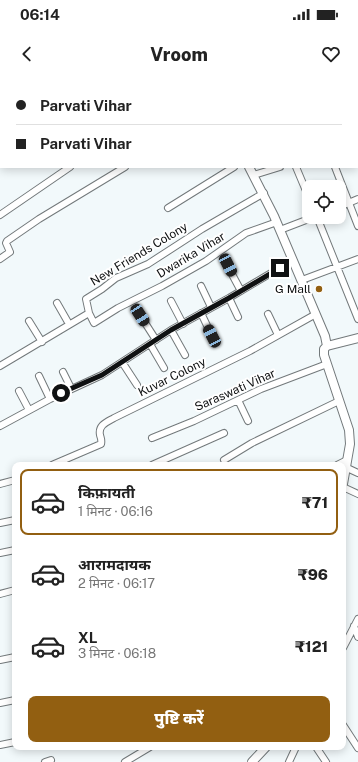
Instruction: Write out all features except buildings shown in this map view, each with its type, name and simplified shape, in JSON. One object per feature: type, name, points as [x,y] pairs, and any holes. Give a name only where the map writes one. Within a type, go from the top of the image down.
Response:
[{"type":"street","points":[[0,214],[69,168]]},
{"type":"street","points":[[0,259],[10,252],[6,243],[7,241],[39,219],[123,168]]},
{"type":"street","points":[[168,208],[232,168]]},
{"type":"street","points":[[250,168],[264,193],[277,222],[325,336],[327,346]]},
{"type":"street","points":[[254,175],[277,168]]},
{"type":"street","points":[[296,168],[302,181]]},
{"type":"street","points":[[335,168],[358,226]]},
{"type":"street","name":"New Friends Colony","points":[[89,313],[86,299],[116,278],[148,264],[213,222],[264,193]]},
{"type":"street","points":[[346,204],[358,199]]},
{"type":"street","name":"Dwarika Vihar","points":[[89,313],[94,323],[118,308],[162,286],[206,261],[246,233],[277,222]]},
{"type":"street","points":[[280,230],[302,222]]},
{"type":"street","points":[[318,224],[358,319]]},
{"type":"street","points":[[302,280],[358,259]]},
{"type":"street","points":[[0,417],[2,425],[71,388],[102,375],[171,330],[293,260]]},
{"type":"street","points":[[228,265],[241,291]]},
{"type":"street","points":[[201,286],[212,307]]},
{"type":"street","points":[[229,298],[238,318]]},
{"type":"street","points":[[171,301],[183,324]]},
{"type":"street","points":[[57,303],[69,324]]},
{"type":"street","points":[[0,366],[89,313]]},
{"type":"street","points":[[201,313],[212,336]]},
{"type":"street","points":[[268,314],[278,335]]},
{"type":"street","name":"Kuvar Colony","points":[[59,462],[101,444],[101,426],[114,418],[278,335],[316,314]]},
{"type":"street","points":[[140,315],[156,340]]},
{"type":"street","points":[[29,320],[42,342]]},
{"type":"street","points":[[171,330],[185,355]]},
{"type":"street","points":[[358,338],[327,346],[324,349],[324,355],[349,430],[350,444],[346,464],[358,473]]},
{"type":"street","points":[[150,344],[164,368]]},
{"type":"street","points":[[122,362],[137,385]]},
{"type":"street","name":"Saraswati Vihar","points":[[152,438],[194,421],[261,389],[327,364]]},
{"type":"street","points":[[63,372],[71,388]]},
{"type":"street","points":[[39,376],[50,399]]},
{"type":"street","points":[[19,391],[29,410]]},
{"type":"street","points":[[238,400],[248,421]]},
{"type":"street","points":[[224,460],[259,440],[339,401]]},
{"type":"street","points":[[159,462],[224,433]]},
{"type":"street","points":[[0,484],[12,481]]},
{"type":"street","points":[[346,488],[358,494]]},
{"type":"street","points":[[0,523],[12,521]]},
{"type":"street","points":[[0,553],[12,551]]},
{"type":"street","points":[[0,594],[12,591]]},
{"type":"street","points":[[346,642],[358,619]]},
{"type":"street","points":[[354,626],[358,637]]},
{"type":"street","points":[[0,660],[12,658]]},
{"type":"street","points":[[0,703],[12,701]]},
{"type":"street","points":[[346,730],[358,748]]},
{"type":"street","points":[[0,745],[12,743]]},
{"type":"street","points":[[125,762],[145,750]]},
{"type":"street","points":[[252,762],[263,750]]},
{"type":"street","points":[[289,762],[295,750]]},
{"type":"street","points":[[318,750],[326,762]]},
{"type":"place","name":"G Mall","points":[[319,289]]},
{"type":"route","points":[[61,393],[102,375],[171,330],[280,268]]}]
